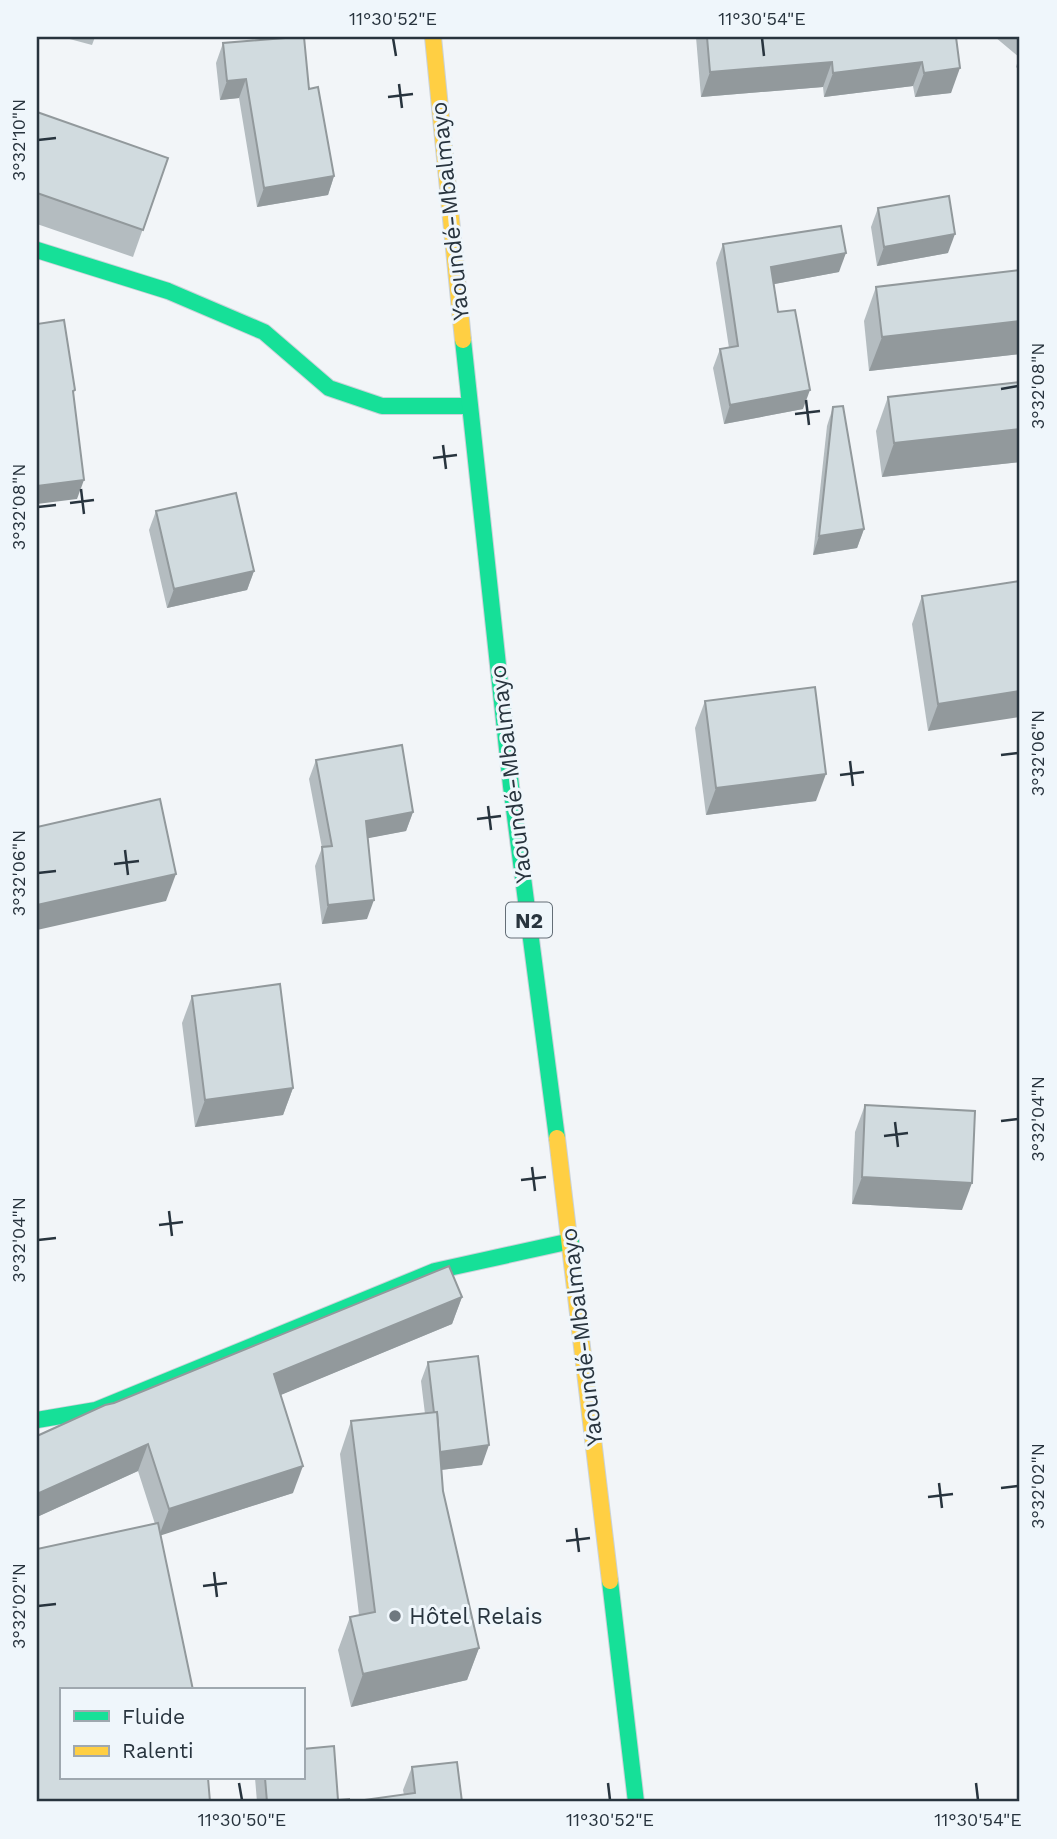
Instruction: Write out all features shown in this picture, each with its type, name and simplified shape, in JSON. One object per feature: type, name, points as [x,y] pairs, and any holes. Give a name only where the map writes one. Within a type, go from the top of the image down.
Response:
[{"type":"main road","name":"Yaoundé-Mbalmayo","points":[[433,37],[511,786],[571,1241],[636,1802]]},
{"type":"main road","points":[[37,250],[168,291],[264,332],[329,388],[382,406],[470,406]]},
{"type":"main road","points":[[37,1420],[96,1410],[435,1271],[571,1241]]},
{"type":"building","points":[[304,37],[309,89],[318,87],[334,176],[264,188],[246,79],[227,81],[223,43]]},
{"type":"building","points":[[707,37],[956,37],[960,68],[924,73],[922,62],[833,73],[832,62],[710,72]]},
{"type":"building","points":[[37,112],[168,158],[143,230],[37,193]]},
{"type":"building","points":[[949,196],[955,234],[884,247],[878,208]]},
{"type":"building","points":[[841,226],[846,253],[771,267],[778,312],[795,310],[810,390],[730,405],[720,349],[738,346],[723,244]]},
{"type":"building","points":[[1020,270],[1020,321],[882,337],[876,287]]},
{"type":"building","points":[[64,320],[75,390],[84,480],[37,486],[37,324]]},
{"type":"building","points":[[1020,382],[1020,429],[894,443],[888,397]]},
{"type":"building","points":[[843,406],[864,529],[819,536],[833,407]]},
{"type":"building","points":[[236,493],[254,571],[174,589],[156,511]]},
{"type":"building","points":[[1020,581],[1020,691],[938,704],[922,596]]},
{"type":"building","points":[[815,687],[826,774],[716,788],[705,701]]},
{"type":"building","points":[[402,745],[413,812],[366,821],[374,900],[328,905],[322,847],[332,846],[316,760]]},
{"type":"building","points":[[160,799],[176,874],[37,905],[37,827]]},
{"type":"building","points":[[280,984],[293,1088],[205,1100],[192,996]]},
{"type":"building","points":[[865,1105],[975,1111],[972,1183],[862,1177]]},
{"type":"building","points":[[449,1266],[462,1297],[274,1374],[303,1466],[169,1509],[148,1444],[37,1494],[37,1436],[105,1405]]},
{"type":"building","points":[[478,1356],[489,1445],[440,1452],[437,1412],[434,1413],[428,1362]]},
{"type":"building","points":[[437,1412],[443,1491],[479,1648],[363,1674],[350,1617],[375,1612],[351,1421]]},
{"type":"building","points":[[158,1523],[193,1688],[60,1688],[60,1780],[208,1780],[210,1802],[37,1802],[37,1549]]},
{"type":"building","points":[[334,1746],[338,1800],[349,1799],[349,1802],[267,1802],[265,1780],[304,1780],[304,1749]]},
{"type":"building","points":[[457,1762],[462,1802],[350,1802],[415,1793],[412,1767]]},
{"type":"traffic: fast","points":[[37,250],[168,291],[264,332],[329,388],[382,406],[469,406]]},
{"type":"traffic: fast","points":[[463,340],[511,786],[557,1138]]},
{"type":"traffic: fast","points":[[37,1420],[96,1410],[435,1271],[571,1241]]},
{"type":"traffic: fast","points":[[610,1581],[636,1802]]},
{"type":"traffic: slow","points":[[433,37],[463,340]]},
{"type":"traffic: slow","points":[[557,1138],[610,1581]]},
{"type":"place","name":"Hôtel Relais","points":[[395,1616]]}]
